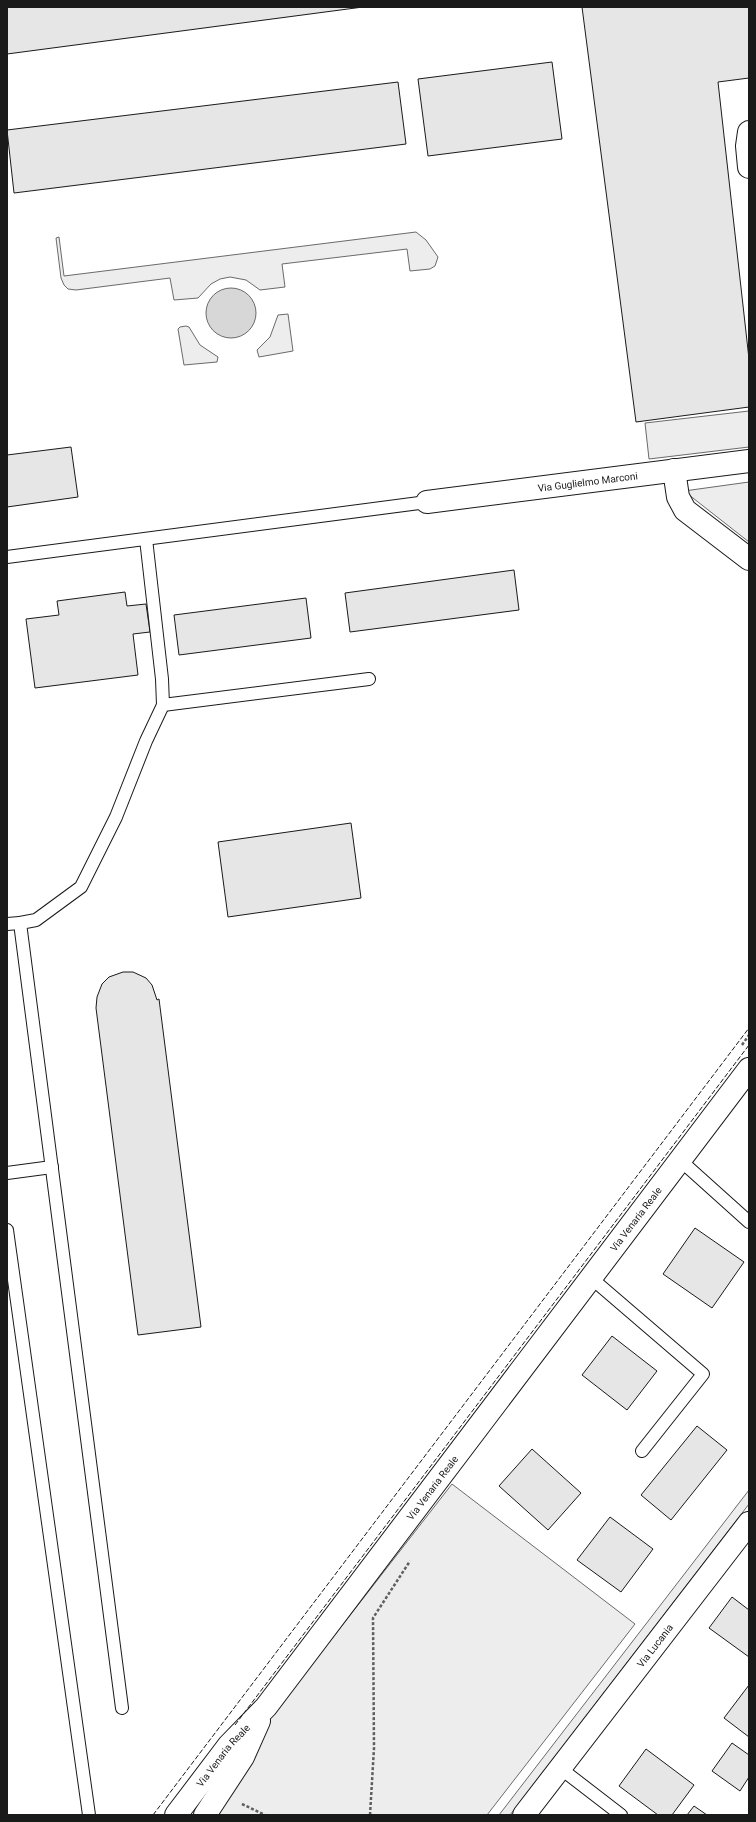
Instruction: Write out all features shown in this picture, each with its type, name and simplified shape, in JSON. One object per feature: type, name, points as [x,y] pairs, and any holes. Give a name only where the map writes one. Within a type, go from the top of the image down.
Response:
[{"type":"street","points":[[749,132],[747,146],[749,167]]},
{"type":"street","name":"Via Guglielmo Marconi","points":[[427,502],[749,461]]},
{"type":"street","points":[[674,470],[678,497],[685,510],[749,559]]},
{"type":"street","name":"Via Venaria Reale","points":[[176,1815],[222,1754],[259,1715],[749,1069]]},
{"type":"street","name":"Via Lucania","points":[[524,1815],[749,1523]]},
{"type":"street","name":"Via Venaria Reale","points":[[205,1815],[240,1762],[261,1717],[272,1698]]},
{"type":"lane","points":[[7,557],[427,502]]},
{"type":"lane","points":[[7,924],[36,920],[81,887],[116,817],[146,740],[163,705],[146,539]]},
{"type":"lane","points":[[163,705],[369,679]]},
{"type":"lane","points":[[20,923],[122,1708]]},
{"type":"lane","points":[[680,1160],[749,1222]]},
{"type":"lane","points":[[7,1173],[52,1167]]},
{"type":"lane","points":[[7,1230],[89,1815]]},
{"type":"lane","points":[[590,1277],[703,1374],[642,1451]]},
{"type":"lane","points":[[560,1768],[621,1815]]},
{"type":"path","points":[[370,1815],[374,1748],[373,1618],[412,1559]]},
{"type":"shaded area","points":[[416,232],[426,240],[438,257],[435,266],[430,269],[410,271],[407,249],[282,264],[285,287],[260,290],[246,280],[230,277],[220,279],[211,284],[198,298],[174,300],[170,278],[76,290],[68,289],[64,285],[61,278],[56,238],[59,237],[64,276]]},
{"type":"shaded area","points":[[226,288],[236,288],[249,295],[256,308],[256,318],[249,331],[236,338],[226,338],[217,334],[210,327],[206,318],[206,308],[210,299],[217,292]]},
{"type":"shaded area","points":[[288,314],[293,351],[259,357],[257,350],[270,337],[278,315]]},
{"type":"shaded area","points":[[186,326],[189,327],[200,345],[218,357],[217,362],[184,365],[178,329]]},
{"type":"shaded area","points":[[749,411],[749,447],[649,459],[645,423]]},
{"type":"shaded area","points":[[749,482],[749,542],[684,491]]},
{"type":"shaded area","points":[[452,1484],[635,1624],[487,1815],[201,1815],[222,1780]]},
{"type":"shaded area","points":[[749,1490],[749,1504],[510,1815],[499,1815]]},
{"type":"building","points":[[7,7],[363,7],[7,54]]},
{"type":"building","points":[[582,7],[749,7],[749,78],[718,82],[749,359],[749,407],[636,422]]},
{"type":"building","points":[[552,62],[562,139],[428,156],[418,79]]},
{"type":"building","points":[[398,82],[406,144],[14,193],[7,130]]},
{"type":"building","points":[[71,447],[78,497],[7,507],[7,455]]},
{"type":"building","points":[[514,570],[519,610],[350,632],[345,593]]},
{"type":"building","points":[[125,592],[127,606],[146,604],[150,632],[133,634],[138,675],[35,688],[26,619],[59,615],[57,601]]},
{"type":"building","points":[[306,598],[311,638],[179,655],[174,615]]},
{"type":"building","points":[[351,823],[361,898],[228,917],[218,842]]},
{"type":"building","points":[[123,972],[133,972],[146,978],[152,985],[157,1000],[159,999],[201,1327],[138,1335],[96,1008],[97,997],[102,984],[109,977]]},
{"type":"building","points":[[695,1228],[744,1262],[712,1308],[663,1274]]},
{"type":"building","points":[[612,1336],[657,1371],[627,1410],[582,1375]]},
{"type":"building","points":[[697,1426],[727,1450],[671,1520],[641,1495]]},
{"type":"building","points":[[532,1449],[581,1493],[548,1530],[499,1486]]},
{"type":"building","points":[[610,1517],[653,1549],[621,1592],[577,1560]]},
{"type":"building","points":[[732,1597],[749,1610],[749,1657],[709,1628]]},
{"type":"building","points":[[749,1685],[749,1737],[724,1718]]},
{"type":"building","points":[[732,1743],[749,1755],[749,1777],[740,1791],[712,1771]]},
{"type":"building","points":[[646,1749],[694,1785],[672,1815],[658,1815],[619,1786]]},
{"type":"building","points":[[694,1806],[707,1815],[687,1815]]},
{"type":"fence","points":[[153,1815],[749,1028]]},
{"type":"fence","points":[[235,1725],[749,1045]]}]
